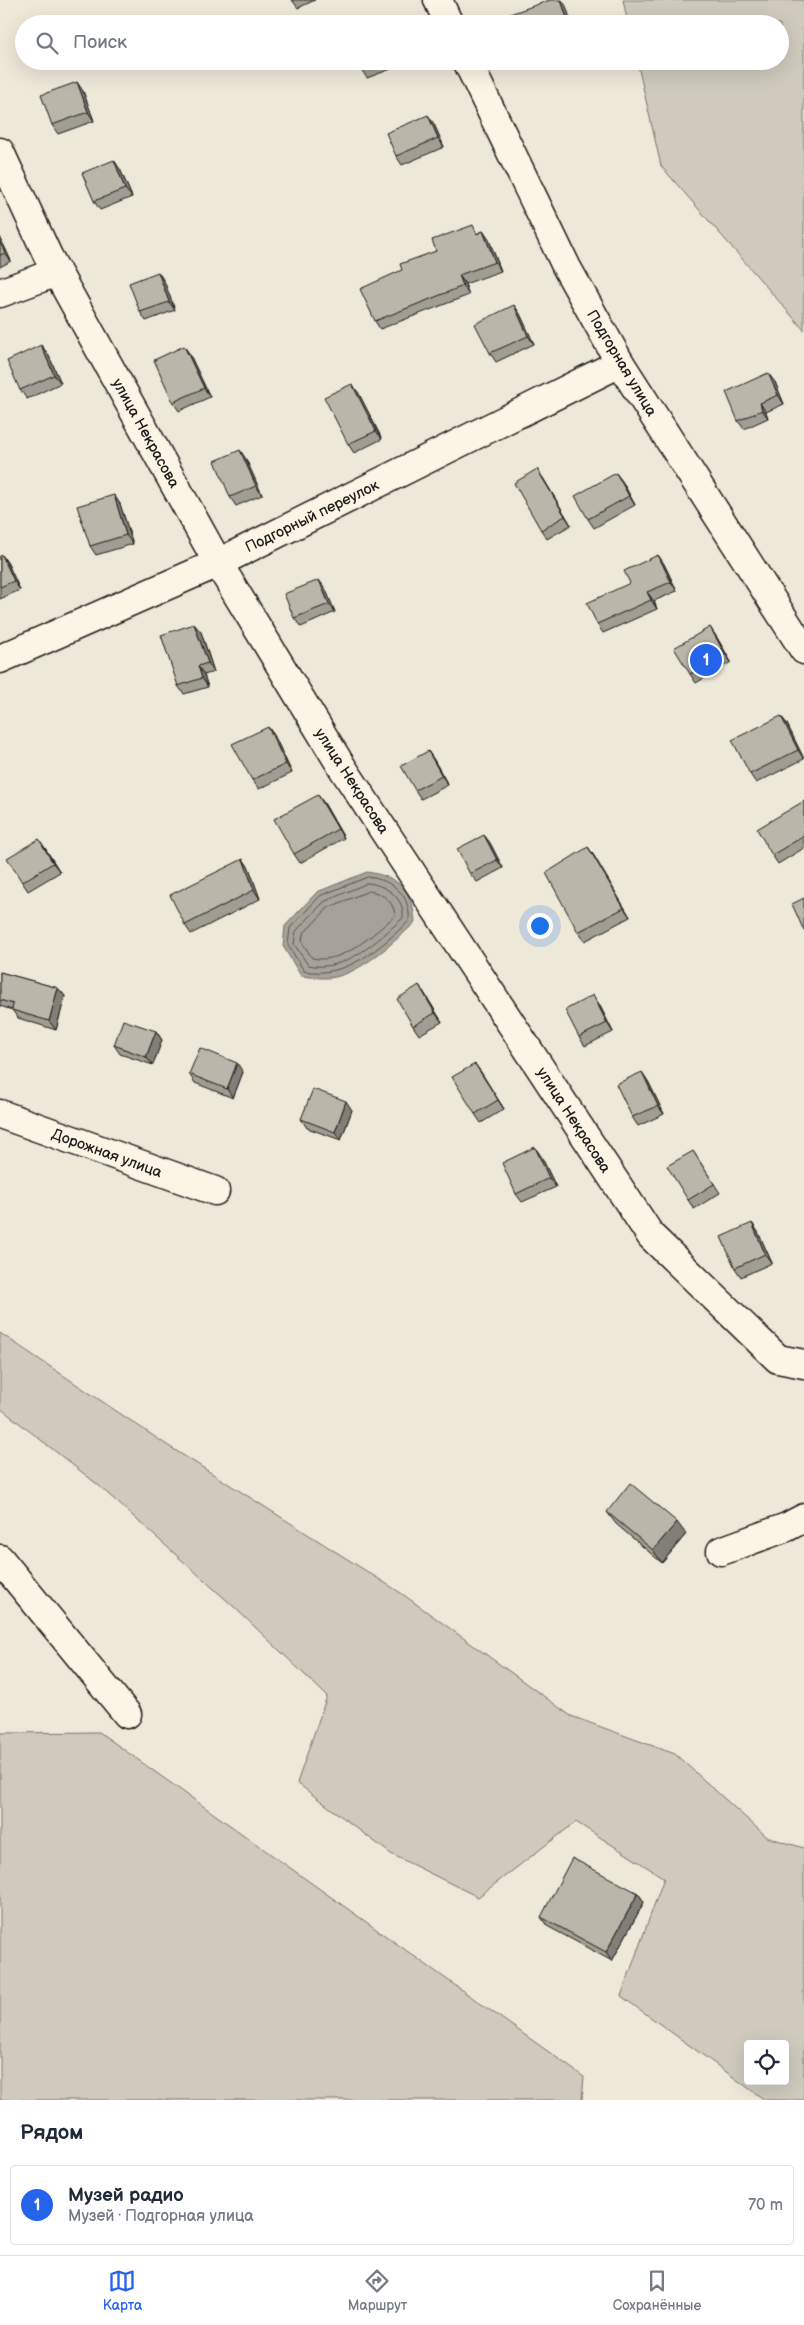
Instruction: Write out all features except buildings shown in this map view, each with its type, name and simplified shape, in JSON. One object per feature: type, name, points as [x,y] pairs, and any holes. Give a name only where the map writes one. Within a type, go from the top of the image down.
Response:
[{"type":"street","points":[[438,0],[445,15]]},
{"type":"street","name":"Подгорная улица","points":[[471,70],[566,268],[620,363],[804,650]]},
{"type":"street","name":"улица Некрасова","points":[[0,152],[57,272],[218,563],[342,767],[651,1236],[791,1362]]},
{"type":"street","points":[[0,293],[57,272]]},
{"type":"street","name":"Подгорный переулок","points":[[0,659],[218,563],[620,363]]},
{"type":"street","name":"Дорожная улица","points":[[0,1114],[215,1191]]},
{"type":"street","points":[[721,1550],[787,1527],[804,1518]]},
{"type":"street","points":[[0,1559],[128,1714]]},
{"type":"shaded area","points":[[623,0],[804,0],[804,330],[661,166],[639,70],[789,70],[789,15],[626,15]]},
{"type":"shaded area","points":[[0,1333],[167,1445],[401,1593],[571,1716],[675,1754],[767,1837],[804,1848],[804,2100],[765,2100],[744,2085],[789,2085],[789,2040],[744,2040],[744,2085],[621,1996],[664,1878],[576,1822],[478,1897],[391,1854],[297,1783],[327,1696],[233,1606],[97,1484],[0,1408]]},
{"type":"shaded area","points":[[99,1732],[584,2077],[582,2100],[0,2100],[0,1733]]},
{"type":"water","points":[[367,872],[388,877],[402,887],[411,901],[415,923],[379,954],[360,967],[330,978],[301,976],[283,946],[285,926],[317,892]]},
{"type":"place","name":"Музей радио","points":[[706,660]]}]
